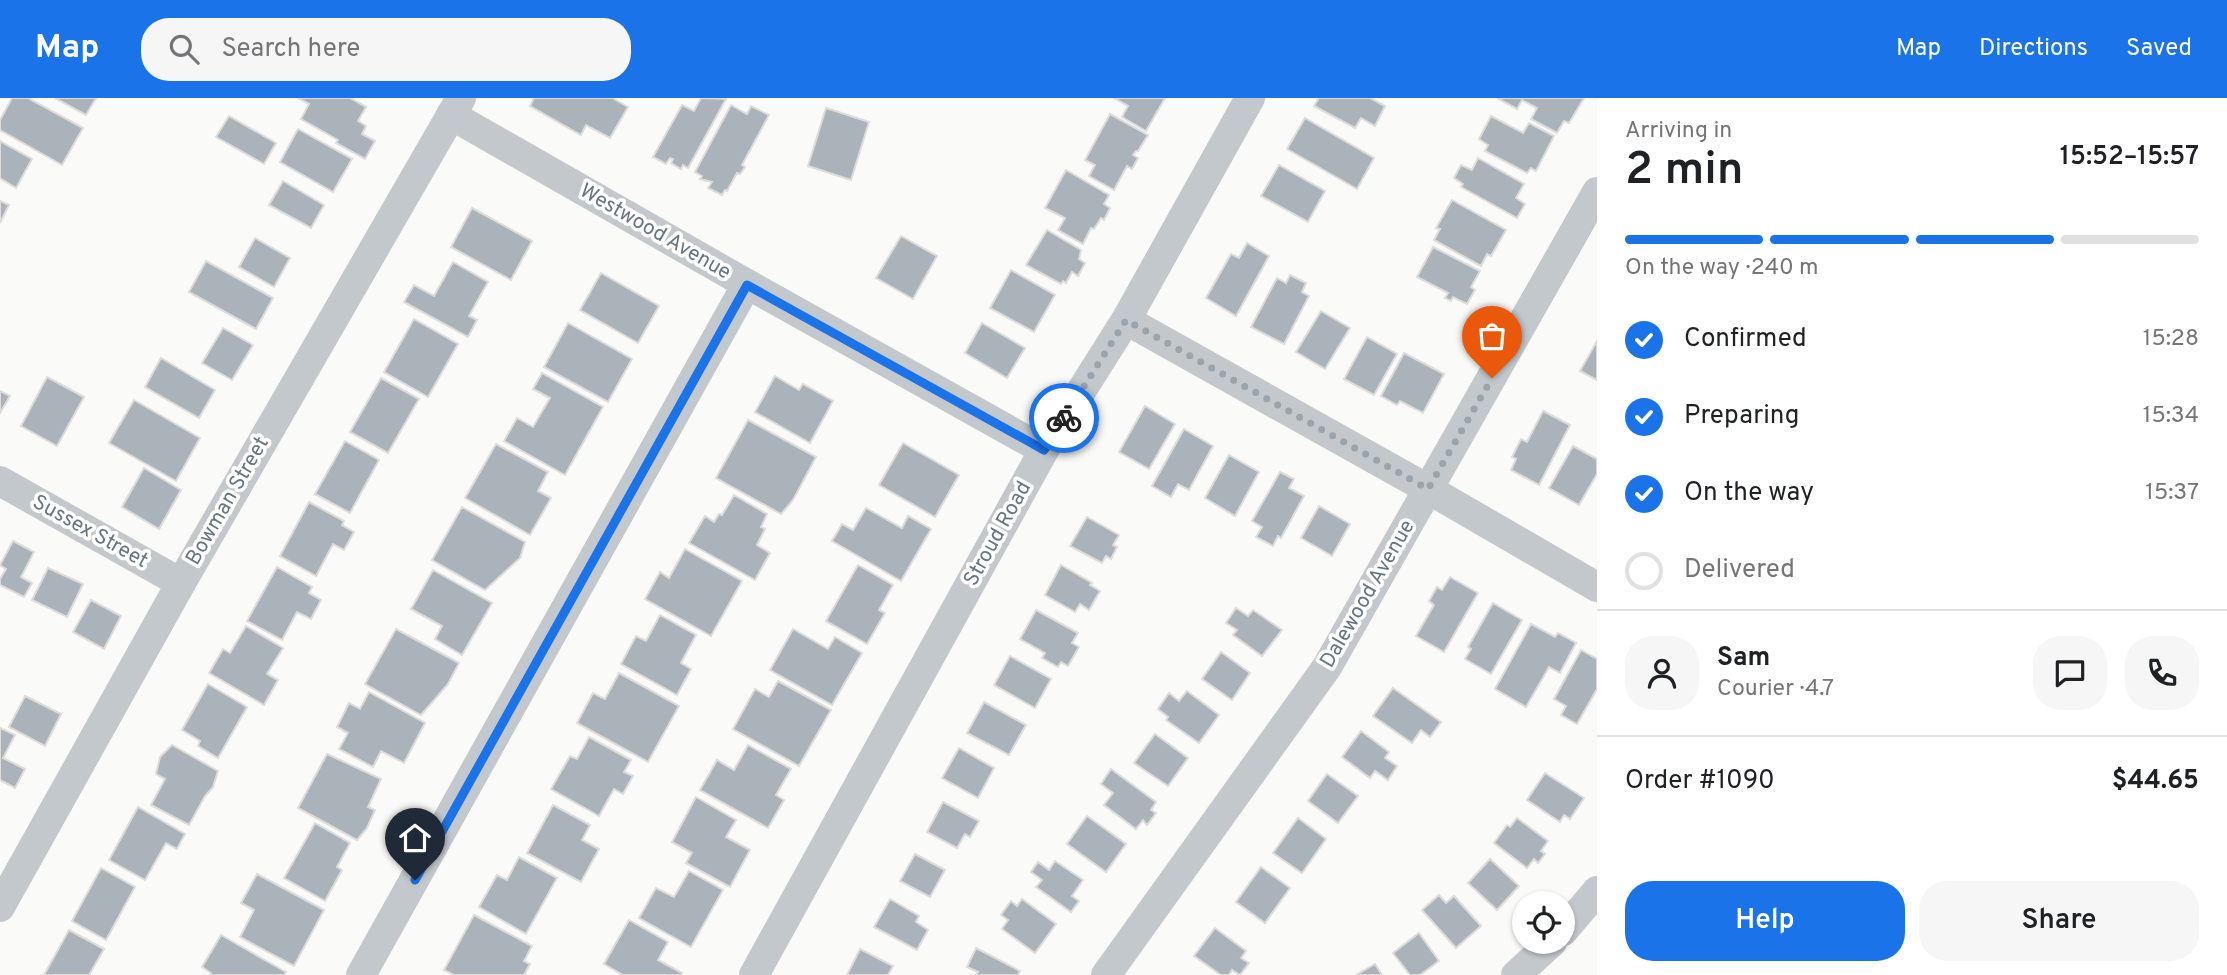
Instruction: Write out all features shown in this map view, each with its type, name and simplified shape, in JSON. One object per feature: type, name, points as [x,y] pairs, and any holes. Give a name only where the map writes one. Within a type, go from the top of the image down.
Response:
[{"type":"street","name":"Stroud Road","points":[[754,975],[1044,450],[1126,320],[1250,98]]},
{"type":"street","name":"Westwood Avenue","points":[[456,106],[747,285],[1044,450]]},
{"type":"street","name":"Bowman Street","points":[[0,907],[181,583],[456,106]]},
{"type":"street","name":"Dalewood Avenue","points":[[1106,975],[1326,667],[1597,192]]},
{"type":"street","points":[[361,975],[747,285]]},
{"type":"street","points":[[1126,320],[1597,587]]},
{"type":"street","name":"Sussex Street","points":[[0,481],[181,583]]},
{"type":"street","points":[[1575,917],[1597,891]]},
{"type":"street","points":[[1516,975],[1539,954]]},
{"type":"building","points":[[12,98],[28,98],[83,128],[62,165],[0,130],[0,120]]},
{"type":"building","points":[[55,98],[96,98],[86,115]]},
{"type":"building","points":[[298,98],[350,98],[366,107],[358,121],[366,126],[362,134],[375,141],[365,159],[301,119],[309,104]]},
{"type":"building","points":[[534,98],[612,98],[628,107],[610,138],[586,125],[581,135],[530,106]]},
{"type":"building","points":[[701,98],[726,99],[688,168],[683,165],[681,169],[671,163],[673,159],[670,158],[666,164],[653,157],[682,105],[694,111]]},
{"type":"building","points":[[1114,98],[1165,98],[1146,131],[1122,117],[1128,106]]},
{"type":"building","points":[[1319,98],[1370,98],[1385,106],[1375,126],[1361,118],[1355,128],[1314,106]]},
{"type":"building","points":[[1497,98],[1584,98],[1569,123],[1564,121],[1557,133],[1531,119],[1537,108],[1522,100],[1517,109]]},
{"type":"building","points":[[731,105],[747,114],[751,106],[769,115],[742,165],[745,167],[740,174],[737,173],[722,195],[708,188],[712,182],[700,179],[702,176],[695,172]]},
{"type":"building","points":[[826,108],[869,122],[851,180],[808,166]]},
{"type":"building","points":[[1110,114],[1148,135],[1133,155],[1138,158],[1132,169],[1127,166],[1114,190],[1089,176],[1095,165],[1085,160]]},
{"type":"building","points":[[229,116],[276,143],[264,164],[216,137]]},
{"type":"building","points":[[1491,116],[1523,133],[1529,123],[1554,136],[1536,171],[1531,168],[1527,173],[1485,151],[1488,145],[1479,139]]},
{"type":"building","points":[[1305,118],[1374,158],[1357,189],[1287,149]]},
{"type":"building","points":[[298,129],[352,159],[333,192],[280,162]]},
{"type":"building","points":[[0,141],[32,159],[16,188],[0,178]]},
{"type":"building","points":[[1478,158],[1524,184],[1516,198],[1525,204],[1517,218],[1461,187],[1463,184],[1454,178],[1461,165],[1472,170]]},
{"type":"building","points":[[1279,165],[1325,191],[1308,222],[1261,196]]},
{"type":"building","points":[[1066,170],[1109,195],[1104,204],[1110,208],[1104,220],[1101,218],[1094,229],[1091,228],[1083,244],[1058,230],[1065,218],[1045,208]]},
{"type":"building","points":[[283,181],[324,205],[311,228],[269,205]]},
{"type":"building","points":[[1452,200],[1506,230],[1491,256],[1487,254],[1481,266],[1434,240],[1440,229],[1436,228]]},
{"type":"building","points":[[0,201],[9,205],[0,223]]},
{"type":"building","points":[[472,208],[532,241],[511,280],[451,247]]},
{"type":"building","points":[[1047,230],[1081,250],[1079,259],[1085,263],[1078,276],[1072,272],[1066,283],[1063,281],[1061,284],[1026,265]]},
{"type":"building","points":[[901,236],[937,256],[913,299],[876,278]]},
{"type":"building","points":[[255,238],[290,258],[274,287],[239,267]]},
{"type":"building","points":[[1247,243],[1269,256],[1236,316],[1206,298],[1231,254],[1239,258]]},
{"type":"building","points":[[1433,247],[1480,271],[1471,287],[1475,290],[1467,304],[1453,297],[1451,301],[1445,298],[1448,293],[1417,277]]},
{"type":"building","points":[[206,261],[273,298],[256,329],[189,292]]},
{"type":"building","points":[[453,262],[488,282],[469,316],[477,320],[468,337],[404,302],[414,285],[434,296]]},
{"type":"building","points":[[1011,270],[1055,295],[1034,332],[990,308]]},
{"type":"building","points":[[601,273],[659,306],[638,343],[580,310]]},
{"type":"building","points":[[1290,275],[1306,283],[1302,292],[1309,296],[1284,344],[1251,327],[1277,278],[1286,283]]},
{"type":"building","points":[[1321,311],[1350,328],[1325,369],[1296,352]]},
{"type":"building","points":[[414,319],[458,344],[428,397],[384,372]]},
{"type":"building","points":[[568,323],[632,359],[608,402],[544,367]]},
{"type":"building","points":[[982,323],[1025,348],[1007,378],[965,353]]},
{"type":"building","points":[[223,328],[253,345],[232,380],[202,363]]},
{"type":"building","points":[[1367,337],[1397,354],[1374,395],[1344,379]]},
{"type":"building","points":[[1597,341],[1597,380],[1580,371]]},
{"type":"building","points":[[1404,353],[1444,374],[1423,413],[1400,401],[1397,405],[1381,396]]},
{"type":"building","points":[[161,358],[215,390],[199,418],[145,387]]},
{"type":"building","points":[[542,373],[603,407],[565,475],[504,441],[517,418],[533,427],[550,398],[533,389]]},
{"type":"building","points":[[775,376],[799,390],[803,384],[833,401],[810,443],[755,412]]},
{"type":"building","points":[[47,377],[84,397],[57,446],[21,426]]},
{"type":"building","points":[[381,378],[419,399],[388,453],[350,432]]},
{"type":"building","points":[[0,391],[10,396],[0,413]]},
{"type":"building","points":[[134,400],[200,438],[176,481],[109,443]]},
{"type":"building","points":[[1145,406],[1175,424],[1149,469],[1119,452]]},
{"type":"building","points":[[1543,411],[1570,425],[1539,485],[1511,470],[1516,459],[1512,457],[1521,439],[1527,442]]},
{"type":"building","points":[[748,420],[816,457],[793,500],[781,514],[716,478]]},
{"type":"building","points":[[1184,429],[1213,446],[1189,490],[1178,484],[1171,497],[1152,486]]},
{"type":"building","points":[[345,441],[379,460],[350,513],[315,494]]},
{"type":"building","points":[[903,443],[959,475],[935,517],[879,485]]},
{"type":"building","points":[[496,444],[548,472],[538,491],[551,498],[530,535],[465,498]]},
{"type":"building","points":[[1573,446],[1597,459],[1597,474],[1579,505],[1549,488]]},
{"type":"building","points":[[1229,455],[1259,472],[1235,516],[1205,498]]},
{"type":"building","points":[[144,468],[181,490],[159,529],[122,507]]},
{"type":"building","points":[[1280,472],[1294,479],[1289,488],[1304,496],[1281,538],[1278,536],[1273,546],[1256,537],[1262,527],[1252,521]]},
{"type":"building","points":[[734,495],[767,514],[761,527],[765,529],[757,545],[770,553],[755,580],[689,543],[705,516],[714,522],[719,514],[722,515]]},
{"type":"building","points":[[309,502],[344,521],[342,525],[354,532],[344,550],[333,544],[316,576],[280,556]]},
{"type":"building","points":[[1319,506],[1350,524],[1332,556],[1301,538]]},
{"type":"building","points":[[462,507],[525,542],[520,558],[485,590],[432,560]]},
{"type":"building","points":[[866,508],[902,528],[908,516],[931,529],[901,581],[832,541],[842,524],[853,530]]},
{"type":"building","points":[[1087,517],[1119,535],[1113,545],[1117,547],[1111,559],[1106,556],[1102,563],[1070,546]]},
{"type":"building","points":[[13,541],[34,552],[21,577],[32,583],[24,597],[0,585],[0,579],[6,569],[0,565]]},
{"type":"building","points":[[685,549],[742,581],[711,636],[645,599],[660,572],[669,578]]},
{"type":"building","points":[[858,565],[893,585],[879,610],[885,613],[867,644],[826,621]]},
{"type":"building","points":[[1061,565],[1092,583],[1090,585],[1100,591],[1089,610],[1080,604],[1075,612],[1045,595]]},
{"type":"building","points":[[277,567],[312,587],[309,593],[321,600],[311,619],[297,612],[282,640],[247,621]]},
{"type":"building","points":[[48,568],[83,584],[67,617],[32,600]]},
{"type":"building","points":[[433,570],[492,603],[462,655],[435,639],[442,626],[411,609]]},
{"type":"building","points":[[1450,577],[1478,593],[1444,652],[1416,636],[1434,605],[1429,601],[1437,587],[1442,590]]},
{"type":"building","points":[[91,600],[121,616],[104,649],[73,632]]},
{"type":"building","points":[[1493,603],[1522,620],[1491,674],[1465,659],[1471,649],[1468,647]]},
{"type":"building","points":[[1236,608],[1248,616],[1253,610],[1282,630],[1262,656],[1233,635],[1237,630],[1226,623]]},
{"type":"building","points":[[1036,610],[1078,633],[1072,643],[1079,647],[1068,666],[1061,662],[1058,667],[1042,658],[1045,653],[1020,639]]},
{"type":"building","points":[[660,615],[696,635],[681,663],[691,669],[677,695],[621,664],[636,636],[646,641]]},
{"type":"building","points":[[1531,624],[1555,637],[1558,633],[1576,643],[1560,673],[1549,667],[1526,707],[1495,689]]},
{"type":"building","points":[[246,626],[283,648],[267,674],[278,680],[264,705],[209,673],[223,649],[230,653]]},
{"type":"building","points":[[396,629],[459,663],[448,684],[421,715],[365,684]]},
{"type":"building","points":[[793,629],[828,649],[835,637],[862,653],[832,705],[770,670]]},
{"type":"building","points":[[1581,650],[1597,659],[1597,689],[1577,724],[1561,715],[1566,706],[1554,699]]},
{"type":"building","points":[[1221,652],[1250,673],[1232,700],[1202,679]]},
{"type":"building","points":[[1010,656],[1051,679],[1035,708],[994,685]]},
{"type":"building","points":[[619,673],[679,706],[648,762],[577,723],[593,693],[605,699]]},
{"type":"building","points":[[778,681],[831,710],[799,766],[733,729],[755,689],[769,697]]},
{"type":"building","points":[[208,684],[247,707],[218,758],[198,746],[200,741],[182,730]]},
{"type":"building","points":[[1393,688],[1441,722],[1430,737],[1421,730],[1412,743],[1373,716]]},
{"type":"building","points":[[1187,691],[1219,715],[1199,743],[1166,720],[1168,717],[1158,709],[1169,693],[1179,701]]},
{"type":"building","points":[[369,692],[425,723],[404,763],[381,751],[373,767],[339,749],[348,733],[337,727],[349,703],[360,709]]},
{"type":"building","points":[[25,696],[61,714],[45,746],[9,727]]},
{"type":"building","points":[[984,702],[1026,725],[1009,755],[967,733]]},
{"type":"building","points":[[0,728],[15,735],[3,758],[25,769],[15,788],[0,780]]},
{"type":"building","points":[[1361,731],[1389,752],[1385,758],[1397,766],[1388,780],[1375,771],[1370,778],[1342,757]]},
{"type":"building","points":[[1155,734],[1188,758],[1168,786],[1134,763]]},
{"type":"building","points":[[589,737],[631,760],[624,772],[633,776],[623,794],[614,789],[599,816],[551,789],[570,756],[577,759]]},
{"type":"building","points":[[172,745],[218,771],[213,787],[189,825],[151,805],[165,779],[156,774],[160,757]]},
{"type":"building","points":[[748,745],[791,769],[776,795],[784,800],[768,828],[700,790],[717,760],[734,770]]},
{"type":"building","points":[[959,748],[994,768],[978,798],[942,778]]},
{"type":"building","points":[[327,754],[381,779],[368,807],[375,810],[367,828],[357,840],[298,808]]},
{"type":"building","points":[[1111,769],[1156,802],[1151,810],[1156,813],[1147,825],[1143,820],[1136,829],[1104,805],[1113,793],[1101,784]]},
{"type":"building","points":[[1545,773],[1584,798],[1570,819],[1564,815],[1560,822],[1527,800]]},
{"type":"building","points":[[1327,774],[1358,796],[1338,823],[1308,801]]},
{"type":"building","points":[[696,797],[736,820],[726,837],[750,850],[730,887],[686,863],[692,853],[672,842]]},
{"type":"building","points":[[943,802],[979,821],[970,837],[965,834],[957,848],[927,832]]},
{"type":"building","points":[[553,805],[590,825],[582,840],[599,849],[581,882],[527,853]]},
{"type":"building","points":[[138,807],[185,834],[177,849],[166,843],[145,880],[109,860]]},
{"type":"building","points":[[1087,816],[1126,844],[1106,872],[1067,844]]},
{"type":"building","points":[[1298,818],[1326,839],[1302,873],[1273,853]]},
{"type":"building","points":[[1517,818],[1548,841],[1541,851],[1545,854],[1538,863],[1534,859],[1527,868],[1494,843],[1507,825],[1510,827]]},
{"type":"building","points":[[315,823],[350,843],[337,867],[342,870],[325,901],[284,878]]},
{"type":"building","points":[[915,854],[945,870],[930,897],[900,881]]},
{"type":"building","points":[[519,857],[557,878],[526,934],[479,907],[497,875],[507,880]]},
{"type":"building","points":[[1490,859],[1519,886],[1497,910],[1468,883]]},
{"type":"building","points":[[1055,861],[1083,880],[1072,896],[1079,901],[1071,912],[1036,887],[1042,880],[1031,872],[1038,862],[1049,870]]},
{"type":"building","points":[[1261,867],[1290,888],[1265,923],[1236,902]]},
{"type":"building","points":[[101,868],[135,887],[106,940],[72,921]]},
{"type":"building","points":[[689,871],[723,890],[691,947],[639,918],[656,888],[674,897]]},
{"type":"building","points":[[257,874],[324,910],[294,966],[240,937],[254,910],[241,903]]},
{"type":"building","points":[[1439,895],[1446,903],[1454,896],[1481,926],[1456,948],[1422,910]]},
{"type":"building","points":[[890,899],[919,916],[916,922],[928,930],[917,950],[874,927]]},
{"type":"building","points":[[1022,899],[1056,924],[1035,953],[1002,929],[1008,920],[1001,915],[1011,901],[1017,906]]},
{"type":"building","points":[[474,915],[532,946],[524,961],[530,964],[524,975],[454,975],[444,970]]},
{"type":"building","points":[[629,920],[668,942],[658,960],[682,973],[681,975],[623,975],[604,964]]},
{"type":"building","points":[[1215,928],[1246,951],[1241,958],[1249,963],[1240,975],[1232,970],[1229,975],[1221,975],[1194,956]]},
{"type":"building","points":[[69,930],[104,949],[89,975],[44,975]]},
{"type":"building","points":[[1419,933],[1439,961],[1420,975],[1410,975],[1393,953]]},
{"type":"building","points":[[221,935],[286,972],[284,975],[210,975],[211,973],[202,967]]},
{"type":"building","points":[[976,948],[1020,971],[1018,975],[976,975],[978,972],[967,967]]},
{"type":"building","points":[[860,949],[893,966],[888,975],[847,975]]},
{"type":"building","points":[[1375,964],[1382,975],[1356,975]]},
{"type":"way so far","points":[[1064,418],[1126,320],[1428,489],[1492,378]]},
{"type":"route","points":[[415,880],[747,285],[1044,450],[1064,418]]}]
